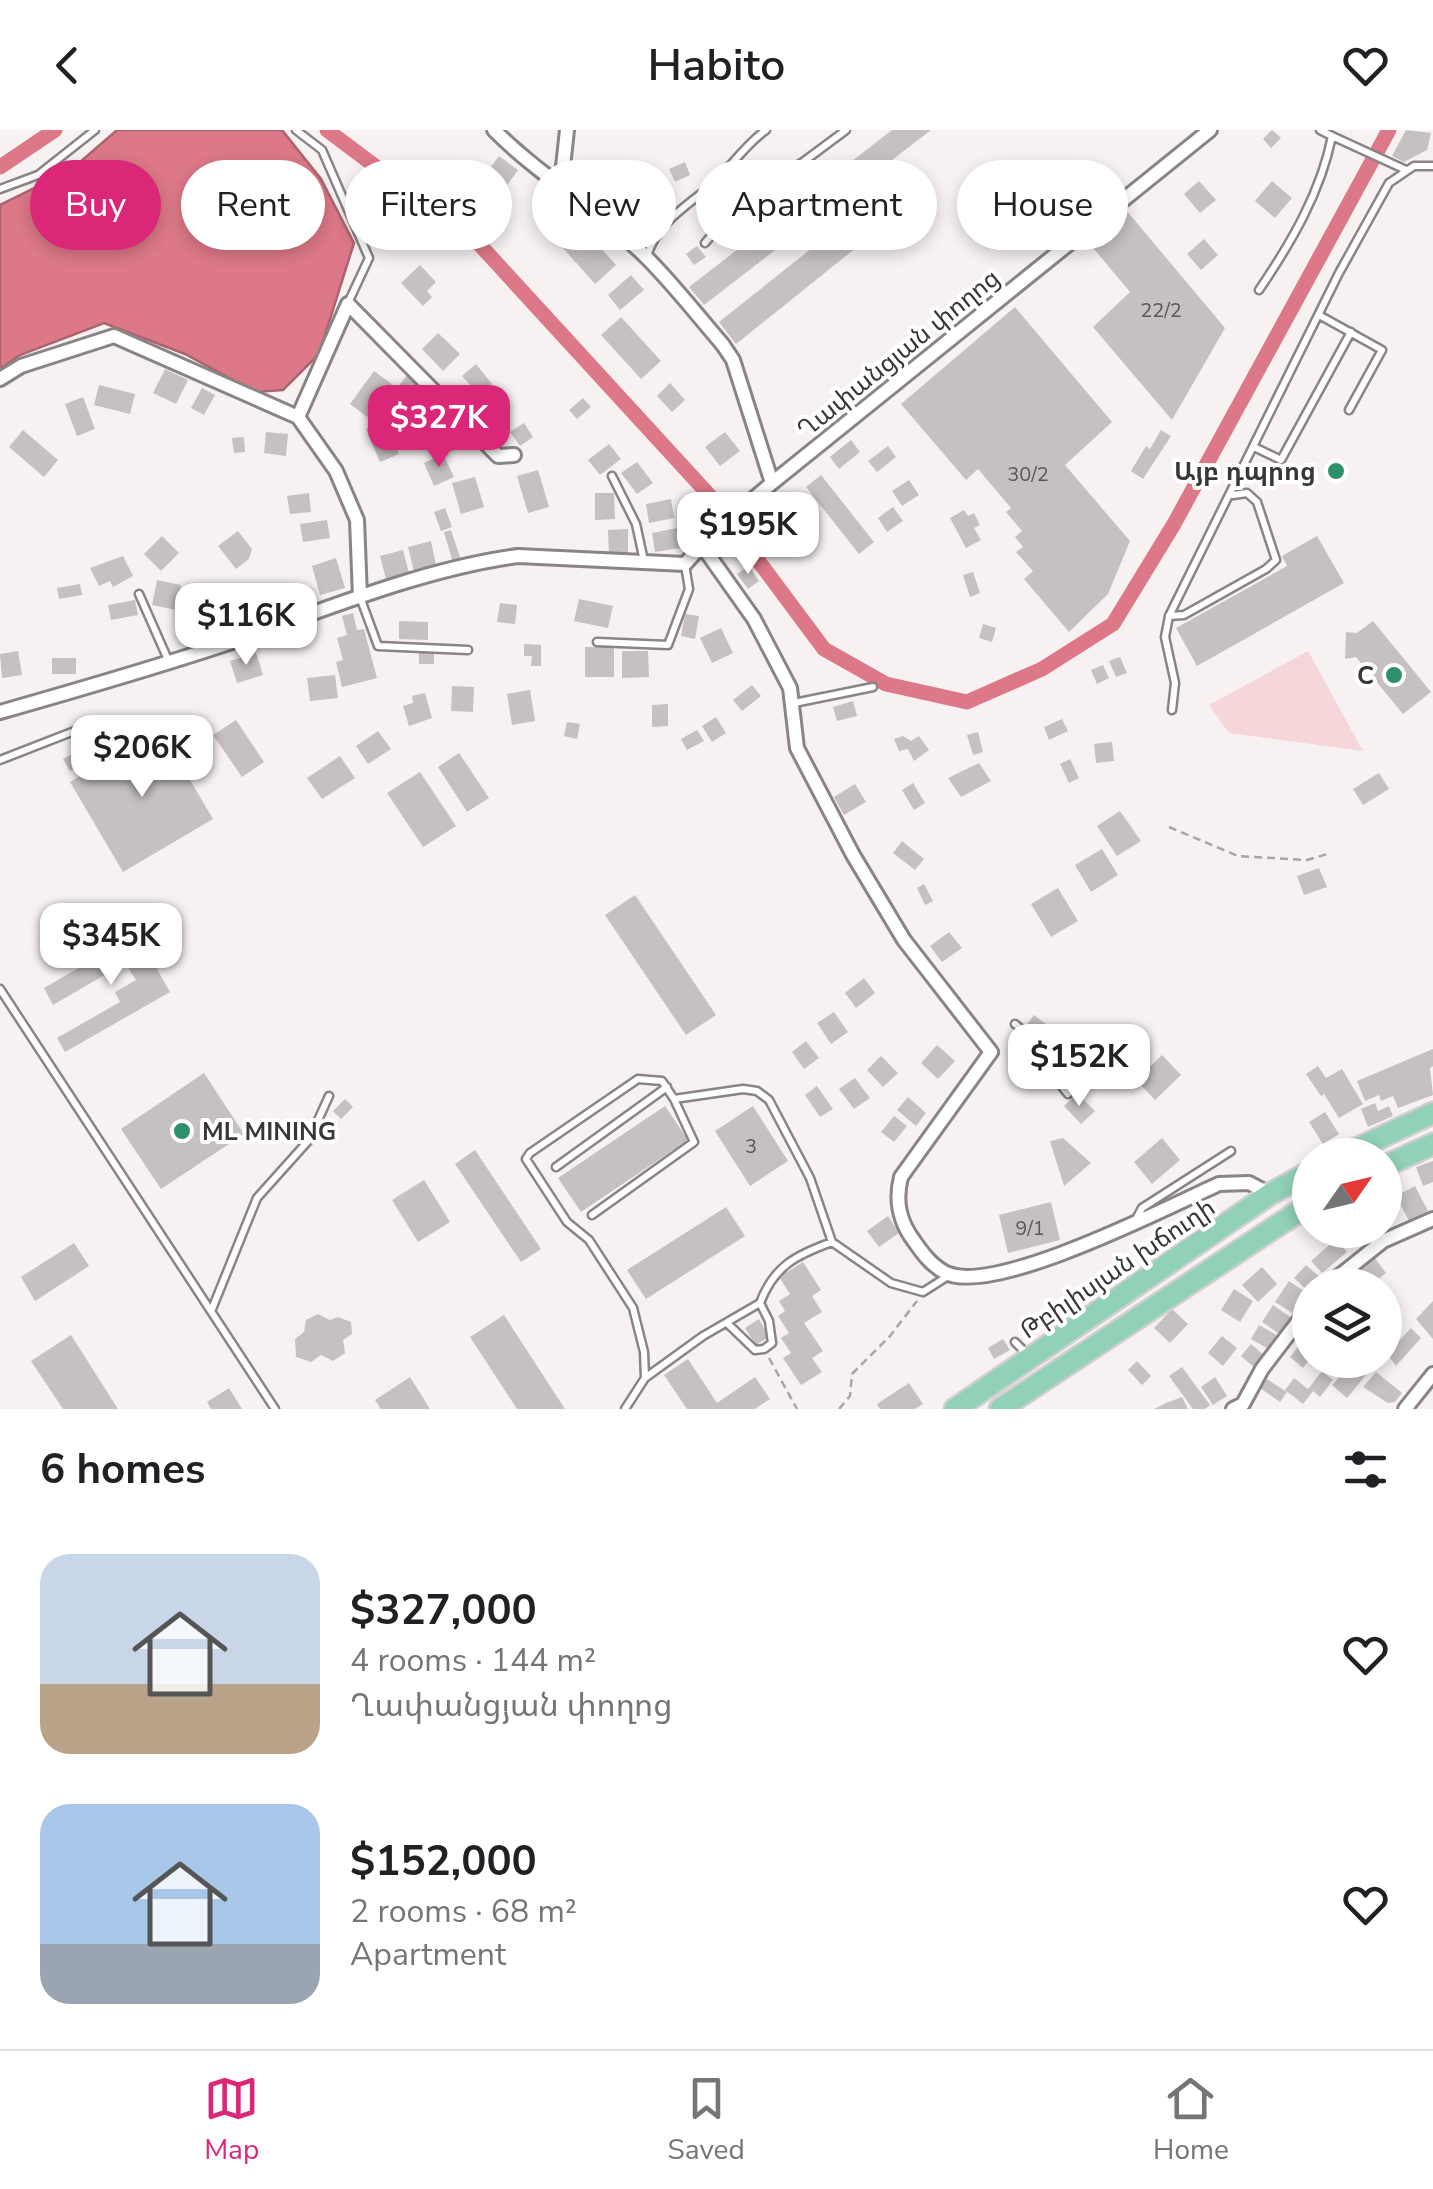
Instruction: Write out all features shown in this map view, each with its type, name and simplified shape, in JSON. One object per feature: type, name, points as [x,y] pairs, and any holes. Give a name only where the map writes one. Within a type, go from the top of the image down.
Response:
[{"type":"main road","points":[[1380,1138],[1433,1114]]},
{"type":"main road","points":[[1402,1158],[1433,1144]]},
{"type":"main road","name":"Թբիլիսյան խճուղի","points":[[955,1409],[1023,1350],[1292,1182]]},
{"type":"main road","name":"Թբիլիսյան խճուղի","points":[[1000,1409],[1292,1216]]},
{"type":"street","points":[[494,130],[532,164]]},
{"type":"street","points":[[564,160],[567,130]]},
{"type":"street","name":"Ղափանցյան փողոց","points":[[707,541],[772,483],[1210,130]]},
{"type":"street","points":[[638,250],[733,360],[772,483]]},
{"type":"street","points":[[298,416],[348,304],[498,456],[514,455]]},
{"type":"street","points":[[0,379],[21,366],[114,336],[298,416],[336,471],[357,520],[360,597]]},
{"type":"street","points":[[0,712],[169,664],[360,597],[491,560],[518,556],[685,564],[707,541],[754,618],[790,688],[797,748],[853,855],[904,940],[991,1052],[902,1177],[896,1197],[904,1228],[928,1260],[949,1275],[979,1276],[1030,1266],[1219,1184],[1249,1183],[1270,1194]]},
{"type":"street","points":[[1349,1268],[1383,1241],[1433,1219]]},
{"type":"street","points":[[1233,1409],[1243,1404],[1262,1369],[1292,1330]]},
{"type":"street","points":[[1405,1409],[1433,1374]]},
{"type":"lane","points":[[0,190],[38,175],[95,130]]},
{"type":"lane","points":[[296,130],[322,150],[368,258],[348,304]]},
{"type":"lane","points":[[734,160],[766,130]]},
{"type":"lane","points":[[806,160],[846,130]]},
{"type":"lane","points":[[1320,130],[1408,170]]},
{"type":"lane","points":[[1259,290],[1286,251],[1327,160],[1332,136]]},
{"type":"lane","points":[[1172,710],[1175,682],[1165,637],[1169,616],[1388,183],[1414,166],[1433,166]]},
{"type":"lane","points":[[646,257],[651,242],[677,210],[696,196]]},
{"type":"lane","points":[[1319,315],[1382,350],[1348,410]]},
{"type":"lane","points":[[1254,447],[1280,460],[1351,332]]},
{"type":"lane","points":[[612,476],[636,524],[644,562]]},
{"type":"lane","points":[[1169,616],[1184,615],[1276,560],[1257,502],[1247,493],[1232,495]]},
{"type":"lane","points":[[596,642],[668,644],[689,589],[685,564]]},
{"type":"lane","points":[[139,594],[169,664]]},
{"type":"lane","points":[[360,597],[378,646],[468,650]]},
{"type":"lane","points":[[794,703],[873,687]]},
{"type":"lane","points":[[0,760],[82,728]]},
{"type":"lane","points":[[0,989],[275,1409]]},
{"type":"lane","points":[[1015,1024],[1039,1044],[1106,1075]]},
{"type":"lane","points":[[1039,1044],[1047,1068],[1068,1094]]},
{"type":"lane","points":[[592,1215],[694,1142],[662,1081],[638,1079],[526,1159],[567,1222],[590,1240],[633,1308],[644,1352],[645,1378]]},
{"type":"lane","points":[[556,1167],[666,1087]]},
{"type":"lane","points":[[674,1099],[757,1091],[768,1100],[810,1178],[832,1242],[891,1282],[923,1292],[949,1275]]},
{"type":"lane","points":[[211,1310],[258,1198],[309,1140],[329,1096]]},
{"type":"lane","points":[[1134,1222],[1142,1208],[1231,1151]]},
{"type":"lane","points":[[625,1409],[645,1378],[703,1336],[760,1303],[778,1269],[832,1242]]},
{"type":"lane","points":[[728,1324],[755,1350],[764,1349],[772,1343],[772,1331],[760,1303]]},
{"type":"path","points":[[1170,828],[1238,856],[1308,860],[1331,853]]},
{"type":"path","points":[[839,1409],[850,1396],[852,1374],[890,1336],[923,1292]]},
{"type":"path","points":[[764,1349],[798,1409]]},
{"type":"shaded area","points":[[117,130],[282,130],[306,160],[181,160],[181,250],[325,250],[325,187],[345,226],[345,250],[352,250],[319,354],[283,390],[255,392],[185,354],[104,323],[20,355],[0,369],[0,205],[30,190],[30,250],[161,250],[161,160],[82,160]]},
{"type":"shaded area","points":[[1308,651],[1363,751],[1229,733],[1209,705]]},
{"type":"building","points":[[892,130],[931,130],[892,160],[853,160]]},
{"type":"building","points":[[1272,130],[1281,138],[1271,148],[1263,139]]},
{"type":"building","points":[[1406,130],[1431,133],[1427,150],[1404,162],[1392,156]]},
{"type":"building","points":[[685,162],[690,175],[676,182],[676,166]]},
{"type":"building","points":[[1199,181],[1216,200],[1200,213],[1184,194]]},
{"type":"building","points":[[1272,181],[1292,198],[1275,218],[1255,201]]},
{"type":"building","points":[[1128,212],[1225,328],[1172,420],[1093,327],[1130,292],[1095,250],[1128,250]]},
{"type":"building","points":[[1204,239],[1218,255],[1201,270],[1187,254]]},
{"type":"building","points":[[696,247],[706,257],[694,265],[686,254]]},
{"type":"building","points":[[565,250],[603,250],[616,265],[595,284]]},
{"type":"building","points":[[737,250],[775,250],[704,305],[689,287]]},
{"type":"building","points":[[810,250],[853,250],[736,344],[719,322]]},
{"type":"building","points":[[420,265],[436,282],[427,291],[432,297],[423,306],[401,283]]},
{"type":"building","points":[[631,275],[644,290],[620,310],[608,295]]},
{"type":"building","points":[[1015,307],[1112,422],[1065,465],[1130,541],[1108,594],[1069,632],[1024,579],[1033,571],[1016,552],[1023,547],[1015,537],[1022,531],[1006,512],[1011,508],[978,469],[966,480],[901,404]]},
{"type":"building","points":[[621,317],[661,361],[641,379],[601,335]]},
{"type":"building","points":[[438,333],[460,354],[443,371],[422,349]]},
{"type":"building","points":[[476,364],[492,384],[479,395],[462,376]]},
{"type":"building","points":[[165,369],[188,380],[176,404],[153,393]]},
{"type":"building","points":[[374,371],[392,384],[367,417],[350,404]]},
{"type":"building","points":[[407,375],[420,385],[407,402],[394,392]]},
{"type":"building","points":[[670,383],[685,400],[672,412],[657,396]]},
{"type":"building","points":[[99,385],[135,394],[130,414],[94,405]]},
{"type":"building","points":[[202,388],[215,395],[204,415],[191,408]]},
{"type":"building","points":[[422,395],[436,407],[418,426],[405,413]]},
{"type":"building","points":[[83,397],[95,429],[77,436],[65,404]]},
{"type":"building","points":[[583,398],[591,407],[577,419],[569,410]]},
{"type":"building","points":[[457,419],[469,442],[450,452],[438,429]]},
{"type":"building","points":[[385,421],[399,454],[380,462],[366,429]]},
{"type":"building","points":[[524,423],[533,437],[520,446],[510,432]]},
{"type":"building","points":[[23,430],[58,460],[44,477],[9,447]]},
{"type":"building","points":[[1161,430],[1171,436],[1143,479],[1131,471]]},
{"type":"building","points":[[266,432],[288,434],[286,456],[264,453]]},
{"type":"building","points":[[725,432],[740,451],[720,466],[705,447]]},
{"type":"building","points":[[244,437],[245,452],[234,453],[232,438]]},
{"type":"building","points":[[851,440],[860,452],[839,469],[830,457]]},
{"type":"building","points":[[609,444],[621,459],[600,475],[588,460]]},
{"type":"building","points":[[888,446],[896,457],[877,472],[868,461]]},
{"type":"building","points":[[443,454],[454,477],[434,486],[424,463]]},
{"type":"building","points":[[637,462],[653,483],[637,494],[621,473]]},
{"type":"building","points":[[538,470],[549,507],[528,513],[517,476]]},
{"type":"building","points":[[821,475],[874,542],[859,554],[806,487]]},
{"type":"building","points":[[475,477],[484,507],[461,514],[452,483]]},
{"type":"building","points":[[909,480],[919,495],[902,506],[892,491]]},
{"type":"building","points":[[309,493],[311,512],[290,514],[287,496]]},
{"type":"building","points":[[595,493],[614,493],[615,519],[595,520]]},
{"type":"building","points":[[671,499],[674,518],[649,523],[646,504]]},
{"type":"building","points":[[893,507],[903,521],[887,532],[878,518]]},
{"type":"building","points":[[445,508],[452,527],[441,531],[434,512]]},
{"type":"building","points":[[964,510],[968,516],[974,513],[980,525],[974,528],[981,540],[966,548],[950,518]]},
{"type":"building","points":[[799,511],[815,532],[794,549],[777,527]]},
{"type":"building","points":[[327,520],[330,538],[303,542],[300,524]]},
{"type":"building","points":[[677,528],[681,548],[655,552],[652,533]]},
{"type":"building","points":[[628,529],[628,556],[609,556],[608,530]]},
{"type":"building","points":[[451,530],[461,560],[453,563],[444,532]]},
{"type":"building","points":[[238,531],[252,549],[249,559],[236,569],[218,546]]},
{"type":"building","points":[[162,536],[179,553],[161,571],[144,554]]},
{"type":"building","name":"Այբ դպրոց","points":[[1317,536],[1344,583],[1197,666],[1176,628],[1287,566],[1282,556]]},
{"type":"building","points":[[431,541],[436,565],[414,571],[408,547]]},
{"type":"building","points":[[403,550],[409,573],[386,579],[380,556]]},
{"type":"building","points":[[123,556],[133,576],[113,587],[110,581],[99,586],[90,568]]},
{"type":"building","points":[[336,558],[345,588],[320,595],[312,566]]},
{"type":"building","points":[[749,566],[759,581],[748,589],[737,574]]},
{"type":"building","points":[[973,572],[980,593],[970,597],[963,575]]},
{"type":"building","points":[[157,580],[181,585],[176,610],[152,605]]},
{"type":"building","points":[[80,584],[82,595],[59,599],[57,588]]},
{"type":"building","points":[[248,589],[266,589],[266,600],[248,599]]},
{"type":"building","points":[[579,599],[613,606],[608,628],[574,621]]},
{"type":"building","points":[[135,600],[138,615],[111,620],[108,605]]},
{"type":"building","points":[[500,603],[517,605],[515,624],[497,622]]},
{"type":"building","points":[[353,613],[357,630],[364,629],[377,678],[342,687],[336,662],[343,660],[337,638],[347,635],[342,616]]},
{"type":"building","points":[[685,614],[699,616],[695,639],[681,636]]},
{"type":"building","points":[[399,621],[428,622],[428,640],[399,639]]},
{"type":"building","name":"C","points":[[1373,621],[1431,692],[1403,714],[1356,657],[1345,659],[1346,632],[1357,633]]},
{"type":"building","points":[[983,624],[996,628],[992,642],[979,638]]},
{"type":"building","points":[[721,628],[733,653],[712,663],[700,638]]},
{"type":"building","points":[[524,644],[541,645],[541,666],[531,666],[532,656],[524,656]]},
{"type":"building","points":[[585,647],[614,647],[614,677],[585,677]]},
{"type":"building","points":[[18,651],[22,675],[2,678],[0,654]]},
{"type":"building","points":[[622,651],[648,651],[649,677],[622,678]]},
{"type":"building","points":[[434,652],[434,664],[419,664],[419,653]]},
{"type":"building","points":[[256,653],[263,675],[237,683],[230,661]]},
{"type":"building","points":[[1120,657],[1127,673],[1116,677],[1109,661]]},
{"type":"building","points":[[52,658],[76,658],[76,674],[52,674]]},
{"type":"building","points":[[1103,665],[1109,678],[1097,684],[1091,670]]},
{"type":"building","points":[[335,675],[338,698],[310,701],[307,678]]},
{"type":"building","points":[[752,685],[761,696],[742,711],[733,700]]},
{"type":"building","points":[[452,686],[474,687],[473,712],[451,711]]},
{"type":"building","points":[[530,690],[535,721],[512,725],[507,694]]},
{"type":"building","points":[[425,693],[432,718],[409,726],[403,706],[413,703],[412,696]]},
{"type":"building","points":[[853,701],[857,716],[837,721],[833,707]]},
{"type":"building","points":[[668,704],[668,726],[652,727],[652,705]]},
{"type":"building","points":[[716,717],[726,733],[712,742],[702,726]]},
{"type":"building","points":[[1062,719],[1068,731],[1049,740],[1044,727]]},
{"type":"building","points":[[236,720],[264,762],[242,777],[213,735]]},
{"type":"building","points":[[567,722],[580,724],[577,739],[564,736]]},
{"type":"building","points":[[160,729],[213,819],[123,872],[70,782]]},
{"type":"building","points":[[697,730],[704,741],[687,750],[681,739]]},
{"type":"building","points":[[378,731],[391,749],[368,764],[356,746]]},
{"type":"building","points":[[978,732],[983,752],[973,755],[967,735]]},
{"type":"building","points":[[903,736],[911,741],[919,736],[929,750],[914,761],[908,749],[899,751],[894,739]]},
{"type":"building","points":[[98,740],[104,751],[70,771],[63,759]]},
{"type":"building","points":[[1112,742],[1114,761],[1096,763],[1094,744]]},
{"type":"building","points":[[459,753],[489,798],[467,812],[438,767]]},
{"type":"building","points":[[340,756],[355,778],[322,799],[307,778]]},
{"type":"building","points":[[1070,759],[1079,778],[1069,783],[1060,764]]},
{"type":"building","points":[[979,763],[991,781],[961,797],[948,778]]},
{"type":"building","points":[[420,772],[456,826],[423,847],[387,793]]},
{"type":"building","points":[[1379,773],[1389,789],[1363,805],[1353,789]]},
{"type":"building","points":[[913,783],[925,803],[914,810],[902,790]]},
{"type":"building","points":[[855,784],[866,802],[844,815],[834,797]]},
{"type":"building","points":[[1120,811],[1141,841],[1117,856],[1097,826]]},
{"type":"building","points":[[902,841],[924,859],[915,870],[893,853]]},
{"type":"building","points":[[1102,849],[1118,875],[1091,892],[1075,865]]},
{"type":"building","points":[[1319,868],[1327,887],[1304,895],[1297,876]]},
{"type":"building","points":[[924,884],[933,901],[925,905],[917,888]]},
{"type":"building","points":[[1058,888],[1078,921],[1051,937],[1031,904]]},
{"type":"building","points":[[635,895],[716,1015],[686,1035],[605,915]]},
{"type":"building","points":[[949,932],[962,948],[942,962],[930,946]]},
{"type":"building","points":[[137,934],[170,992],[65,1052],[57,1038],[120,1002],[115,992],[136,980],[125,963],[53,1005],[44,988]]},
{"type":"building","points":[[864,978],[875,993],[856,1008],[845,993]]},
{"type":"building","points":[[834,1012],[848,1032],[831,1044],[817,1023]]},
{"type":"building","points":[[1034,1015],[1050,1027],[1040,1038],[1025,1027]]},
{"type":"building","points":[[1101,1026],[1117,1050],[1108,1056],[1092,1032]]},
{"type":"building","points":[[806,1041],[819,1058],[804,1069],[792,1052]]},
{"type":"building","points":[[937,1045],[955,1061],[938,1079],[921,1063]]},
{"type":"building","points":[[1433,1049],[1433,1095],[1398,1108],[1393,1096],[1381,1101],[1379,1095],[1365,1101],[1357,1081]]},
{"type":"building","points":[[1162,1055],[1181,1075],[1155,1100],[1136,1080]]},
{"type":"building","points":[[881,1056],[898,1073],[883,1087],[867,1070]]},
{"type":"building","points":[[1318,1066],[1326,1078],[1342,1069],[1363,1104],[1339,1118],[1306,1074]]},
{"type":"building","name":"ML MINING","points":[[204,1073],[244,1134],[161,1189],[121,1129]]},
{"type":"building","points":[[855,1078],[870,1098],[854,1109],[839,1089]]},
{"type":"building","points":[[817,1086],[833,1109],[820,1117],[805,1095]]},
{"type":"building","points":[[1077,1093],[1095,1111],[1081,1124],[1064,1106]]},
{"type":"building","points":[[908,1097],[926,1113],[916,1126],[897,1110]]},
{"type":"building","points":[[345,1099],[353,1107],[341,1119],[333,1111]]},
{"type":"building","points":[[1375,1103],[1378,1111],[1389,1106],[1393,1116],[1368,1127],[1361,1109]]},
{"type":"building","points":[[665,1106],[688,1140],[581,1212],[558,1178]]},
{"type":"building","points":[[753,1106],[788,1161],[750,1186],[715,1131]]},
{"type":"building","points":[[1325,1112],[1339,1134],[1319,1138],[1309,1122]]},
{"type":"building","points":[[894,1116],[907,1126],[894,1142],[881,1132]]},
{"type":"building","points":[[1063,1138],[1091,1163],[1064,1186],[1050,1141]]},
{"type":"building","points":[[1162,1138],[1180,1160],[1152,1184],[1134,1162]]},
{"type":"building","points":[[475,1150],[541,1249],[521,1262],[455,1164]]},
{"type":"building","points":[[1433,1161],[1433,1182],[1423,1186],[1416,1167]]},
{"type":"building","points":[[424,1180],[450,1222],[418,1242],[392,1200]]},
{"type":"building","points":[[1415,1186],[1428,1211],[1409,1221],[1402,1208],[1402,1193]]},
{"type":"building","points":[[1051,1202],[1060,1240],[1008,1253],[999,1215]]},
{"type":"building","points":[[726,1207],[745,1236],[646,1299],[627,1270]]},
{"type":"building","points":[[888,1216],[899,1233],[879,1247],[867,1231]]},
{"type":"building","points":[[74,1243],[89,1266],[35,1301],[21,1277]]},
{"type":"building","points":[[1326,1248],[1344,1248],[1347,1252],[1328,1268],[1317,1268],[1311,1261]]},
{"type":"building","points":[[1374,1257],[1382,1268],[1360,1268]]},
{"type":"building","points":[[803,1262],[821,1290],[812,1296],[822,1312],[804,1323],[823,1351],[812,1358],[822,1372],[801,1385],[783,1358],[791,1353],[781,1338],[789,1333],[778,1316],[785,1311],[779,1301],[790,1294],[779,1277]]},
{"type":"building","points":[[1262,1267],[1277,1284],[1258,1302],[1242,1285]]},
{"type":"building","points":[[1107,1270],[1114,1280],[1105,1288],[1097,1277]]},
{"type":"building","points":[[1289,1281],[1292,1283],[1292,1313],[1275,1302]]},
{"type":"building","points":[[1234,1289],[1253,1301],[1240,1322],[1221,1310]]},
{"type":"building","points":[[1075,1293],[1084,1304],[1069,1314],[1061,1304]]},
{"type":"building","points":[[1433,1301],[1433,1339],[1416,1319]]},
{"type":"building","points":[[1273,1305],[1292,1318],[1282,1336],[1262,1322]]},
{"type":"building","points":[[1172,1309],[1188,1324],[1170,1343],[1154,1328]]},
{"type":"building","points":[[318,1314],[330,1320],[338,1317],[351,1322],[352,1334],[343,1340],[345,1353],[333,1361],[321,1355],[311,1362],[296,1357],[295,1339],[304,1332],[306,1320]]},
{"type":"building","points":[[504,1315],[565,1409],[517,1409],[470,1337]]},
{"type":"building","points":[[759,1319],[769,1337],[756,1345],[745,1328]]},
{"type":"building","points":[[1259,1325],[1280,1337],[1272,1351],[1251,1339]]},
{"type":"building","points":[[1411,1328],[1421,1338],[1402,1359],[1402,1338]]},
{"type":"building","points":[[71,1335],[118,1409],[63,1409],[31,1361]]},
{"type":"building","points":[[1222,1336],[1237,1348],[1223,1366],[1208,1353]]},
{"type":"building","points":[[1003,1339],[1010,1350],[994,1359],[988,1348]]},
{"type":"building","points":[[1251,1344],[1265,1356],[1255,1368],[1241,1356]]},
{"type":"building","points":[[688,1359],[717,1403],[755,1377],[770,1399],[755,1409],[687,1409],[664,1375]]},
{"type":"building","points":[[1137,1361],[1151,1376],[1142,1385],[1128,1370]]},
{"type":"building","points":[[1182,1367],[1210,1405],[1205,1409],[1193,1409],[1169,1376]]},
{"type":"building","points":[[410,1377],[430,1409],[381,1409],[375,1400]]},
{"type":"building","points":[[1215,1377],[1227,1396],[1213,1405],[1201,1387]]},
{"type":"building","points":[[1294,1378],[1308,1389],[1317,1378],[1333,1380],[1320,1397],[1313,1391],[1303,1404],[1285,1390]]},
{"type":"building","points":[[1338,1378],[1364,1378],[1347,1398],[1332,1385]]},
{"type":"building","points":[[1371,1378],[1383,1378],[1402,1393],[1395,1402],[1388,1403],[1363,1387]]},
{"type":"building","points":[[1267,1379],[1287,1392],[1280,1402],[1260,1388]]},
{"type":"building","points":[[909,1383],[923,1404],[915,1409],[880,1409],[877,1404]]},
{"type":"building","points":[[229,1388],[242,1409],[211,1409],[207,1402]]},
{"type":"building","points":[[1182,1397],[1188,1409],[1154,1409],[1166,1403]]},
{"type":"waterway","points":[[0,167],[55,130]]},
{"type":"waterway","points":[[327,130],[480,245],[710,496],[824,649],[886,684],[967,702],[1042,669],[1113,624],[1174,524],[1389,130]]},
{"type":"place","name":"Այբ դպրոց","points":[[1336,471]]},
{"type":"place","name":"C","points":[[1394,675]]},
{"type":"place","name":"ML MINING","points":[[182,1131]]}]
